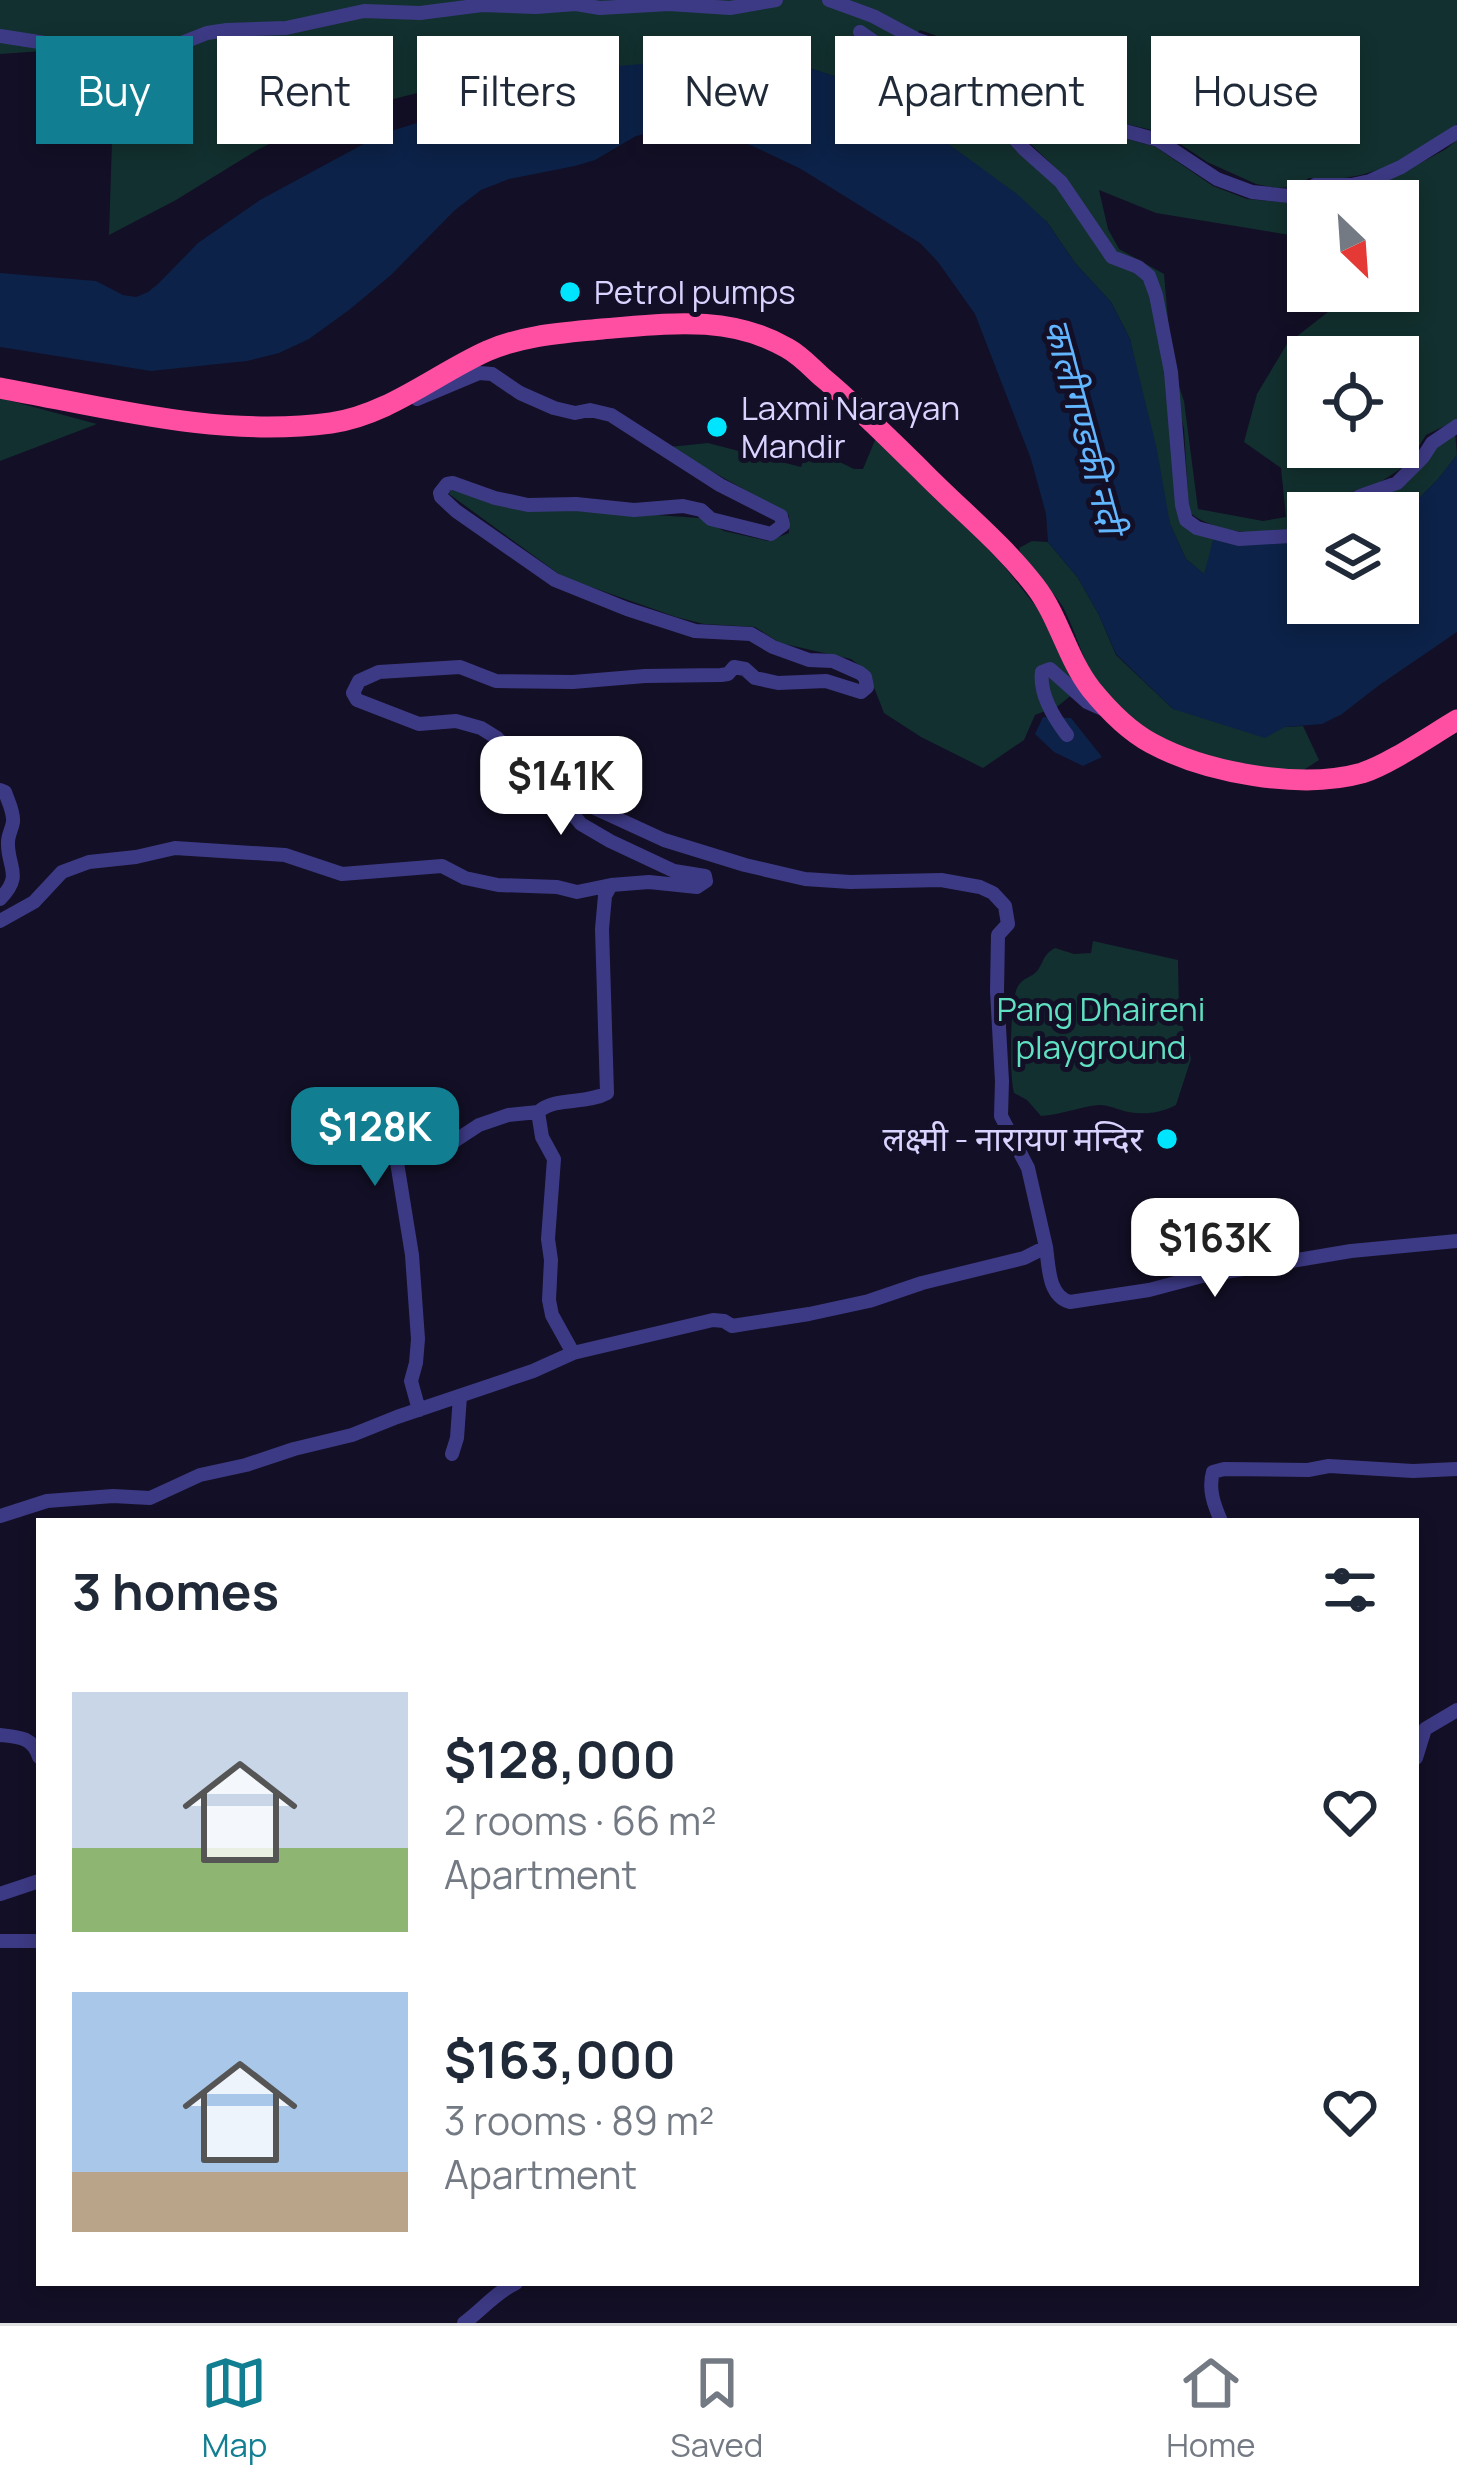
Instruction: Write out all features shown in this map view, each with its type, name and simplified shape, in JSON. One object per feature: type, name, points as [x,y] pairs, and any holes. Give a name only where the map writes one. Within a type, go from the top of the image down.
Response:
[{"type":"highway","points":[[0,388],[203,424],[272,429],[337,422],[399,398],[516,340],[692,322],[740,328],[790,349],[862,410],[940,490],[991,534],[1048,604],[1088,685],[1122,723],[1148,742],[1181,757],[1282,781],[1346,777],[1368,771],[1457,720]]},
{"type":"street","points":[[0,36],[122,55],[156,52],[207,33],[286,28],[364,11],[420,13],[482,5],[576,4],[730,8],[776,0]]},
{"type":"street","points":[[829,0],[873,16],[916,40],[968,57],[1000,82],[1077,118],[1158,140],[1217,179],[1252,192],[1289,196],[1315,185],[1370,181],[1457,133]]},
{"type":"street","points":[[860,32],[914,68],[946,82],[998,120],[1061,182],[1112,257],[1149,276],[1171,372],[1186,520],[1197,528],[1239,539],[1287,536]]},
{"type":"street","points":[[399,398],[402,405],[479,374],[492,374],[554,408],[611,415],[720,485],[781,516],[783,525],[771,533],[711,519],[700,510],[682,506],[528,505],[453,483],[440,493],[456,511],[555,580],[695,631],[751,634],[809,660],[842,664],[867,682],[860,692],[826,681],[778,683],[734,667],[722,675],[563,682],[496,681],[460,667],[366,675],[353,693],[357,700],[419,724],[456,721],[481,728],[553,789],[664,840],[806,879],[941,880],[993,892],[1009,918],[998,934],[1001,1116],[1028,1168],[1054,1291],[1060,1299],[1070,1302],[1149,1290],[1202,1276],[1351,1251],[1457,1241]]},
{"type":"street","points":[[1371,492],[1397,483],[1432,443],[1457,426]]},
{"type":"street","points":[[1067,735],[1040,683],[1042,672],[1050,669],[1087,702],[1122,723]]},
{"type":"street","points":[[0,921],[34,902],[62,872],[89,862],[175,848],[285,855],[342,874],[442,866],[465,878],[498,885],[577,892],[649,882],[697,887],[706,881],[705,876],[674,871],[581,824],[553,789]]},
{"type":"street","points":[[0,790],[13,814],[8,847],[14,864],[7,893],[0,899]]},
{"type":"street","points":[[419,1410],[411,1381],[418,1339],[412,1255],[395,1150],[453,1142],[479,1125],[508,1115],[607,1094],[602,928],[605,896],[611,885]]},
{"type":"street","points":[[538,1112],[542,1137],[554,1160],[549,1300],[552,1315],[574,1353]]},
{"type":"street","points":[[0,1516],[47,1501],[150,1498],[200,1475],[352,1436],[574,1353],[712,1320],[731,1326],[809,1314],[1024,1258],[1046,1247]]},
{"type":"street","points":[[452,1454],[460,1396]]},
{"type":"street","points":[[1220,1518],[1211,1480],[1214,1472],[1224,1469],[1457,1469]]},
{"type":"street","points":[[1419,1748],[1425,1729],[1457,1710]]},
{"type":"street","points":[[0,1736],[28,1740],[36,1747]]},
{"type":"street","points":[[0,1894],[36,1882]]},
{"type":"street","points":[[0,1941],[36,1941]]},
{"type":"street","points":[[464,2323],[510,2286]]},
{"type":"green space","points":[[0,0],[1457,0],[1457,124],[1397,164],[1334,180],[1287,180],[1287,187],[1256,184],[1180,144],[1360,144],[1360,36],[1151,36],[1151,130],[1127,124],[1127,36],[937,36],[920,30],[915,36],[835,36],[835,76],[811,69],[811,36],[643,36],[643,66],[619,67],[619,36],[417,36],[417,93],[393,99],[393,36],[217,36],[217,144],[269,144],[109,235],[112,144],[193,144],[193,36],[36,36],[36,51],[0,54]]},
{"type":"green space","points":[[1127,139],[1156,147],[1213,186],[1247,199],[1287,202],[1287,235],[1156,213],[1099,190],[1108,229],[1119,249],[1164,274],[1172,366],[1184,401],[1198,509],[1263,521],[1286,517],[1281,468],[1244,442],[1257,394],[1287,344],[1287,468],[1402,468],[1353,492],[1287,492],[1287,530],[1281,531],[1231,530],[1189,512],[1184,429],[1151,274],[1114,254],[1065,177],[1031,144],[1127,144]]},
{"type":"green space","points":[[1457,140],[1457,420],[1426,435],[1419,446],[1419,336],[1297,336],[1328,312],[1419,312],[1419,180],[1383,180]]},
{"type":"green space","points":[[948,144],[1017,144],[1055,181],[1105,257],[1141,273],[1152,294],[1168,385],[1181,519],[1214,537],[1205,575],[1186,559],[1170,524],[1130,339],[1111,302],[1075,263],[1047,222]]},
{"type":"green space","points":[[0,398],[97,424],[0,461]]},
{"type":"green space","points":[[1455,432],[1457,455],[1419,498],[1419,492],[1382,492],[1396,488],[1419,468],[1437,443]]},
{"type":"green space","points":[[878,433],[1004,566],[1038,609],[1079,689],[1058,706],[1035,715],[1024,740],[983,768],[884,713],[868,672],[851,659],[780,643],[755,627],[676,617],[563,577],[449,494],[451,490],[502,504],[699,518],[724,531],[768,541],[789,533],[789,515],[669,447],[708,443],[801,467],[809,447],[863,469]]},
{"type":"green space","points":[[1032,541],[1048,542],[1078,578],[1116,655],[1173,709],[1303,726],[1319,760],[1296,775],[1217,758],[1166,740],[1121,712],[1097,683],[1063,607],[1022,557],[1019,548]]},
{"type":"green space","name":"Pang Dhaireni playground","points":[[1093,941],[1178,960],[1179,1012],[1191,1059],[1176,1105],[1141,1113],[1099,1105],[1041,1116],[1014,1093],[1011,1040],[1017,988],[1055,948],[1091,953]]},
{"type":"water","points":[[643,64],[643,134],[595,160],[481,190],[349,310],[309,339],[279,353],[151,371],[0,347],[0,273],[96,281],[136,297],[159,283],[198,243],[260,200],[364,144],[393,144],[393,131],[417,123],[417,144],[619,144],[619,66]]},
{"type":"water","name":"कालीगण्डकी नदी","points":[[811,68],[835,76],[835,144],[948,144],[1047,222],[1075,263],[1111,302],[1130,339],[1170,524],[1186,559],[1204,574],[1214,537],[1246,545],[1287,541],[1287,624],[1419,624],[1419,498],[1457,455],[1457,632],[1322,724],[1285,727],[1265,738],[1173,709],[1116,654],[1078,578],[1048,542],[1046,514],[1031,459],[975,314],[920,243],[801,169],[748,144],[811,144]]},
{"type":"water","points":[[1043,717],[1071,718],[1102,757],[1083,766],[1054,752],[1035,734]]},
{"type":"place","name":"Petrol pumps","points":[[570,292]]},
{"type":"place","name":"Laxmi Narayan Mandir","points":[[717,427]]},
{"type":"place","name":"लक्ष्मी - नारायण मन्दिर","points":[[1167,1139]]}]
